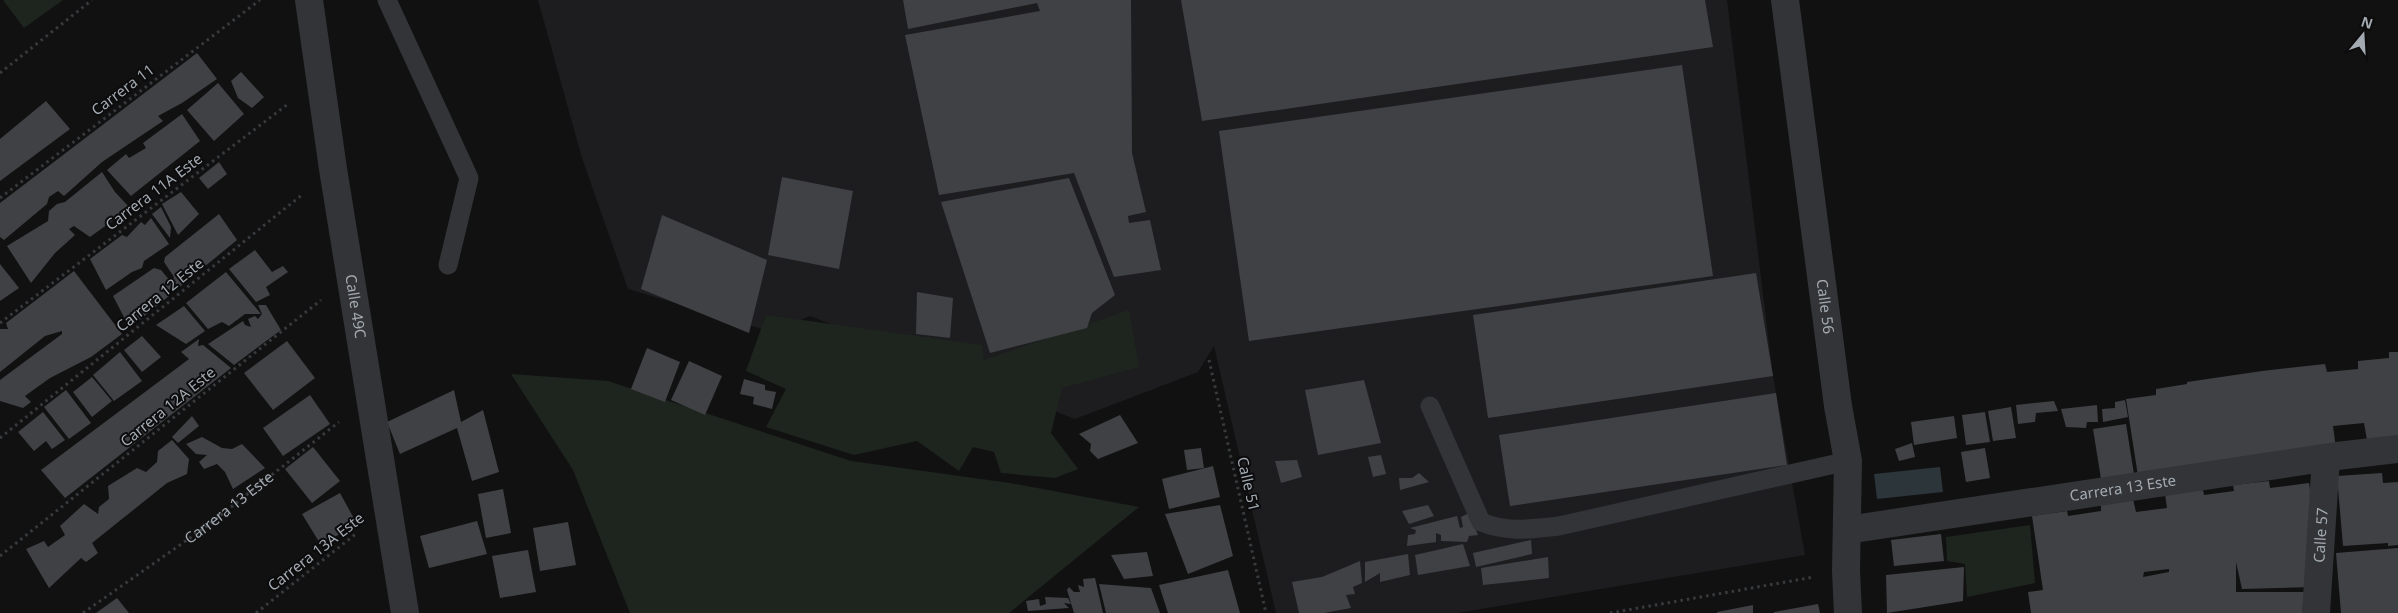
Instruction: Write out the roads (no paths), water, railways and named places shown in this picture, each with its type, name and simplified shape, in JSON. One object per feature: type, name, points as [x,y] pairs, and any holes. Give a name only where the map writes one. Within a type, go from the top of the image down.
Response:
[{"type":"street","name":"Calle 49C","points":[[309,0],[333,169],[405,613]]},
{"type":"street","name":"Calle 56","points":[[1785,0],[1838,406],[1848,461],[1846,571],[1848,613]]},
{"type":"street","name":"Carrera 13 Este","points":[[1847,530],[2326,458],[2398,449]]},
{"type":"street","name":"Calle 57","points":[[2316,613],[2326,458]]},
{"type":"lane","points":[[388,0],[468,178],[448,265]]},
{"type":"lane","points":[[1430,406],[1481,522],[1498,529],[1518,530],[1559,526],[1848,461]]}]
